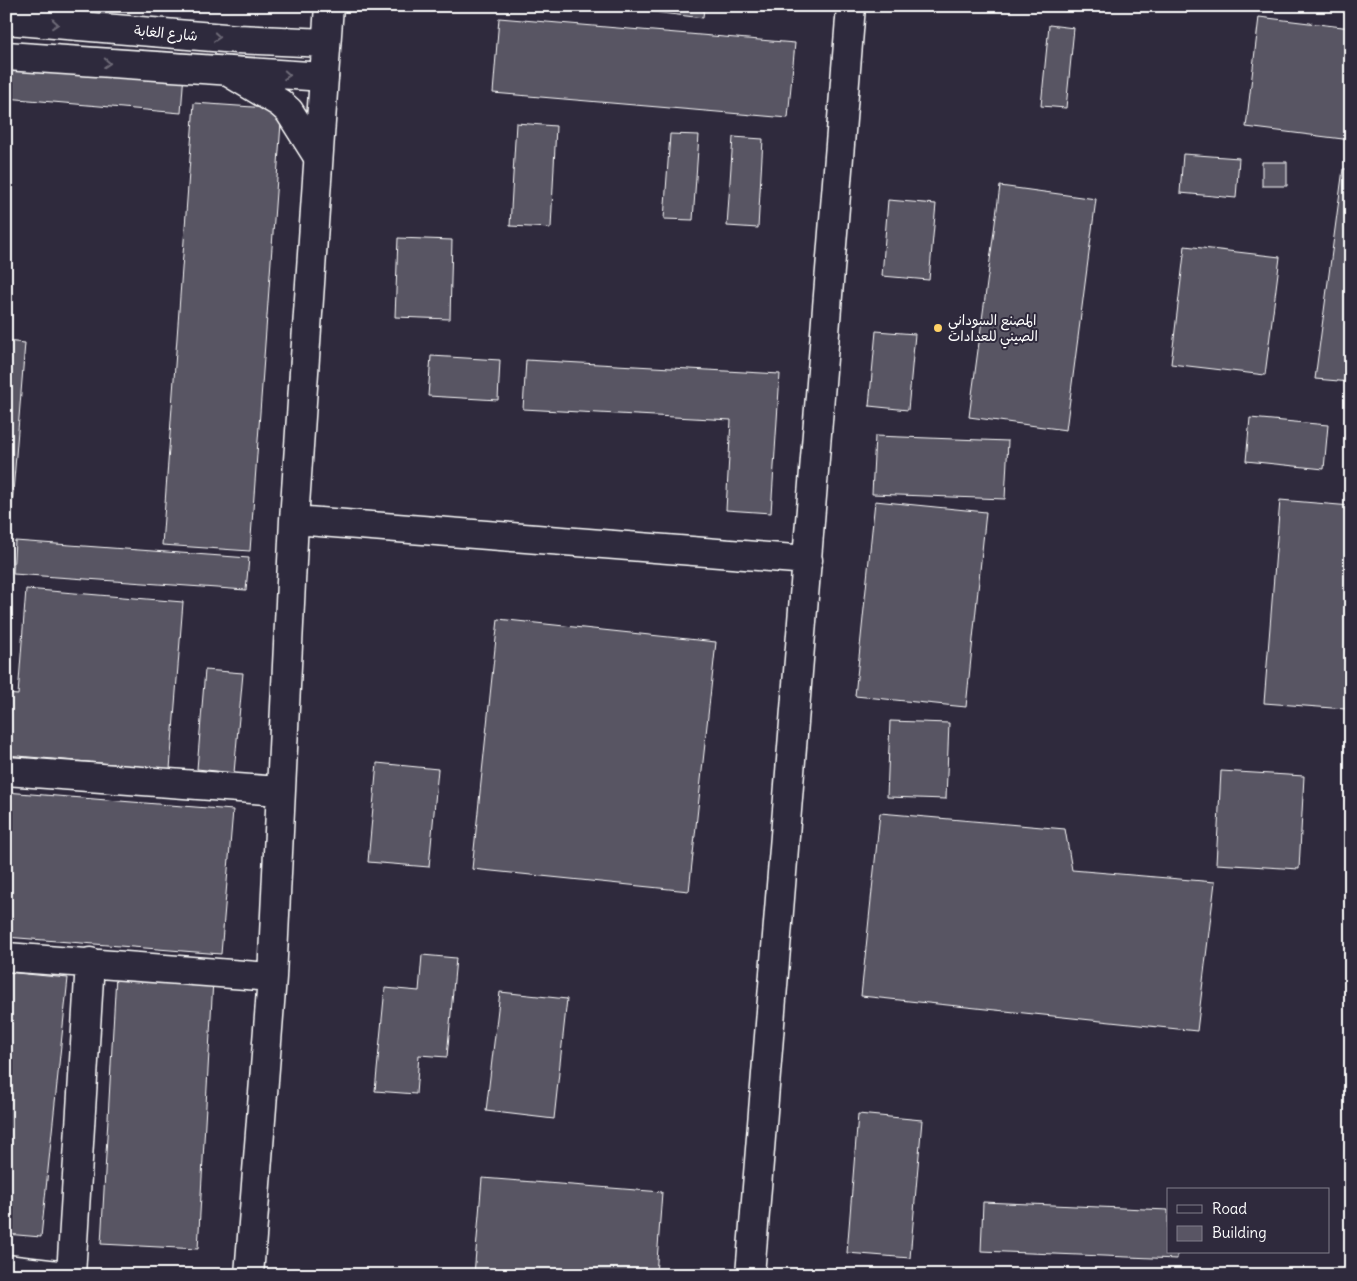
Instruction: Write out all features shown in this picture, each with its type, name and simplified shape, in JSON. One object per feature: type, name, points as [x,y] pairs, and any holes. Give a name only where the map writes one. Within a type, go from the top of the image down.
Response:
[{"type":"street","points":[[249,1275],[272,977],[294,520],[329,6]]},
{"type":"street","points":[[750,1275],[851,6]]},
{"type":"street","name":"شارع الغابة","points":[[6,20],[237,39],[326,43]]},
{"type":"street","points":[[6,56],[324,77]]},
{"type":"street","points":[[226,71],[284,107],[298,123],[318,157]]},
{"type":"street","points":[[294,520],[808,560]]},
{"type":"street","points":[[6,771],[280,791]]},
{"type":"street","points":[[6,957],[272,977]]},
{"type":"street","points":[[71,1275],[90,962]]},
{"type":"street","points":[[6,1269],[58,1275]]},
{"type":"building","points":[[603,6],[704,6],[703,18]]},
{"type":"building","points":[[1259,17],[1351,28],[1351,140],[1246,127]]},
{"type":"building","points":[[499,18],[795,43],[788,118],[493,93]]},
{"type":"building","points":[[1049,25],[1074,28],[1066,108],[1041,106]]},
{"type":"building","points":[[8,58],[184,73],[181,113],[6,98]]},
{"type":"building","points":[[194,103],[282,109],[250,551],[162,545]]},
{"type":"building","points":[[516,123],[556,126],[551,228],[510,226]]},
{"type":"building","points":[[670,134],[699,135],[693,220],[664,219]]},
{"type":"building","points":[[733,137],[763,139],[758,228],[727,226]]},
{"type":"building","points":[[1183,154],[1239,158],[1236,198],[1180,193]]},
{"type":"building","points":[[1262,162],[1287,162],[1287,186],[1262,186]]},
{"type":"building","points":[[1343,169],[1351,169],[1351,382],[1315,379]]},
{"type":"building","points":[[1000,186],[1096,199],[1066,430],[969,417]]},
{"type":"building","points":[[888,200],[936,204],[929,280],[882,276]]},
{"type":"building","points":[[398,238],[452,240],[450,319],[395,317]]},
{"type":"building","points":[[1185,246],[1280,257],[1265,375],[1171,364]]},
{"type":"building","points":[[876,331],[915,334],[908,410],[869,406]]},
{"type":"building","points":[[6,341],[25,343],[10,530],[6,529]]},
{"type":"building","points":[[431,356],[500,360],[498,400],[428,396]]},
{"type":"building","points":[[526,360],[780,374],[771,513],[726,510],[731,420],[523,409]]},
{"type":"building","points":[[1250,418],[1328,425],[1324,469],[1246,461]]},
{"type":"building","points":[[875,436],[1008,441],[1005,499],[872,494]]},
{"type":"building","points":[[1280,500],[1351,506],[1351,650],[1346,709],[1264,703]]},
{"type":"building","points":[[875,501],[986,512],[966,707],[855,696]]},
{"type":"building","points":[[15,541],[249,558],[246,590],[13,574]]},
{"type":"building","points":[[26,589],[183,602],[170,769],[6,755],[6,694],[18,695]]},
{"type":"building","points":[[498,619],[716,642],[689,891],[472,869]]},
{"type":"building","points":[[205,670],[243,673],[234,773],[197,769]]},
{"type":"building","points":[[890,721],[949,723],[946,799],[887,797]]},
{"type":"building","points":[[377,763],[438,769],[429,867],[368,862]]},
{"type":"building","points":[[1221,771],[1304,776],[1299,869],[1216,864]]},
{"type":"building","points":[[6,792],[233,810],[221,954],[6,937]]},
{"type":"building","points":[[880,813],[1065,829],[1072,870],[1215,882],[1197,1031],[861,996]]},
{"type":"building","points":[[422,955],[456,958],[447,1057],[419,1055],[416,1094],[375,1091],[385,988],[419,991]]},
{"type":"building","points":[[6,972],[68,978],[41,1237],[6,1234]]},
{"type":"building","points":[[116,975],[213,980],[198,1249],[101,1244]]},
{"type":"building","points":[[500,992],[567,999],[554,1119],[486,1111]]},
{"type":"building","points":[[858,1114],[922,1120],[910,1258],[847,1253]]},
{"type":"building","points":[[482,1178],[662,1192],[656,1275],[474,1275]]},
{"type":"building","points":[[983,1202],[1167,1210],[1167,1254],[1177,1254],[1177,1259],[981,1251]]},
{"type":"place","name":"المصنع السوداني الصيني للعدادات","points":[[938,328]]}]
